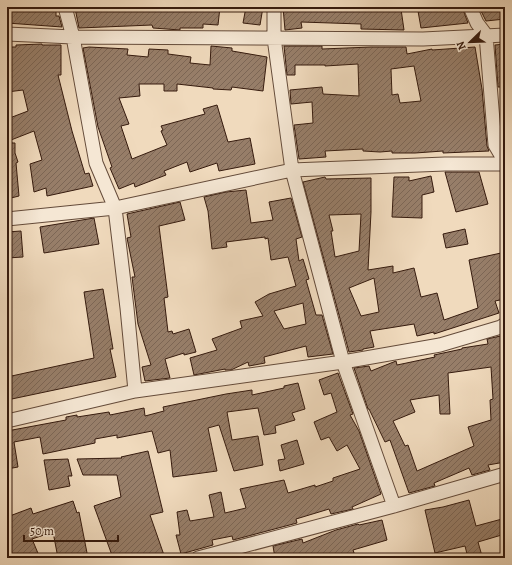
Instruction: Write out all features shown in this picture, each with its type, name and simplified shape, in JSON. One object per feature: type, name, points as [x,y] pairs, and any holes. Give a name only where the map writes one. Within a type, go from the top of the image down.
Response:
[{"type":"street","points":[[65,7],[73,37],[96,163],[116,208],[135,391]]},
{"type":"street","points":[[274,7],[274,38],[292,170],[343,362],[394,506]]},
{"type":"street","points":[[7,219],[116,208],[292,170],[505,163],[495,145],[486,35],[477,23],[470,7]]},
{"type":"street","points":[[7,34],[73,37],[423,39],[505,35]]},
{"type":"street","points":[[7,421],[135,391],[343,362],[440,345],[501,327],[505,324]]},
{"type":"street","points":[[198,558],[394,506],[505,474]]},
{"type":"building","points":[[7,7],[56,7],[56,16],[59,16],[62,27],[7,23]]},
{"type":"building","points":[[220,7],[218,25],[203,24],[203,28],[180,28],[180,30],[153,28],[152,25],[79,28],[75,8]]},
{"type":"building","points":[[246,7],[263,7],[260,25],[243,23]]},
{"type":"building","points":[[283,7],[382,7],[382,10],[401,9],[404,30],[361,29],[361,24],[301,22],[302,28],[285,30]]},
{"type":"building","points":[[462,7],[468,23],[421,28],[418,11]]},
{"type":"building","points":[[479,7],[488,7],[488,10],[505,8],[505,19],[486,21]]},
{"type":"building","points":[[505,44],[505,87],[498,87],[495,45]]},
{"type":"building","points":[[16,45],[61,45],[61,75],[58,75],[72,131],[85,174],[89,173],[93,186],[47,196],[46,188],[34,192],[30,164],[42,160],[34,131],[11,140],[12,143],[15,143],[15,153],[18,162],[16,163],[19,196],[7,199],[7,119],[28,111],[23,90],[7,92],[7,47],[16,47]]},
{"type":"building","points":[[211,46],[232,48],[232,51],[267,57],[263,91],[232,87],[231,90],[213,89],[177,84],[177,91],[164,91],[164,84],[139,84],[140,96],[119,98],[129,124],[121,126],[132,159],[167,145],[161,131],[163,130],[161,126],[205,114],[203,109],[217,105],[228,142],[250,138],[255,164],[219,171],[217,163],[190,172],[187,162],[164,171],[166,175],[135,187],[134,183],[119,189],[110,168],[112,167],[98,127],[83,48],[128,49],[127,55],[148,57],[149,49],[168,50],[168,54],[191,57],[190,63],[210,65]]},
{"type":"building","points":[[284,46],[322,46],[322,49],[406,47],[407,54],[432,49],[475,47],[482,89],[487,146],[489,151],[392,153],[392,151],[363,151],[363,149],[325,151],[326,157],[299,159],[294,125],[313,123],[312,102],[291,104],[290,90],[322,87],[323,94],[359,96],[358,64],[325,66],[295,65],[295,75],[287,75]],"holes":[[[414,66],[421,101],[400,103],[398,94],[392,95],[391,69]]]},
{"type":"building","points":[[501,114],[505,114],[505,146],[503,143]]},
{"type":"building","points":[[445,172],[479,172],[488,204],[456,212]]},
{"type":"building","points":[[431,176],[434,192],[422,195],[422,218],[392,217],[394,177],[409,177],[409,181]]},
{"type":"building","points":[[325,177],[326,179],[371,178],[368,270],[393,266],[393,273],[414,268],[421,297],[437,293],[444,320],[478,308],[469,260],[501,253],[505,270],[505,299],[495,301],[499,313],[434,334],[434,332],[417,336],[414,324],[370,331],[374,347],[349,352],[303,182]],"holes":[[[361,214],[359,251],[335,257],[331,231],[333,231],[329,215]],[[374,278],[379,312],[361,316],[349,288]]]},
{"type":"building","points":[[246,190],[251,223],[273,220],[269,202],[291,198],[302,237],[296,239],[299,261],[303,259],[309,279],[306,280],[316,315],[322,315],[333,354],[308,357],[306,346],[264,357],[265,363],[249,366],[248,362],[231,370],[225,369],[194,375],[190,358],[217,350],[212,339],[242,328],[240,321],[263,316],[255,302],[269,294],[296,286],[288,257],[271,260],[268,238],[265,239],[265,237],[226,242],[227,247],[212,249],[208,211],[204,197],[226,192]],"holes":[[[303,303],[306,324],[284,329],[274,311]]]},
{"type":"building","points":[[180,202],[185,220],[159,226],[168,297],[164,298],[168,332],[172,331],[173,334],[189,329],[196,352],[184,355],[184,353],[165,359],[170,378],[145,381],[142,367],[151,365],[138,324],[132,277],[135,277],[127,238],[131,237],[127,214]]},
{"type":"building","points":[[94,218],[99,244],[44,253],[40,227]]},
{"type":"building","points":[[465,229],[468,244],[446,248],[443,234]]},
{"type":"building","points":[[21,231],[23,257],[7,258],[7,232]]},
{"type":"building","points":[[103,289],[113,349],[110,349],[116,377],[7,400],[7,377],[94,358],[84,292]]},
{"type":"building","points":[[505,335],[505,362],[501,362],[503,393],[505,393],[505,462],[488,465],[490,470],[472,475],[469,468],[434,483],[435,486],[409,493],[390,440],[385,442],[368,409],[354,368],[369,366],[371,371],[396,361],[397,365],[435,357],[434,355],[462,348],[488,344],[487,339]],"holes":[[[491,367],[493,399],[490,400],[491,420],[468,427],[474,446],[417,471],[408,445],[405,446],[393,421],[415,412],[410,400],[439,395],[440,414],[450,414],[448,373]]]},
{"type":"building","points":[[338,373],[353,414],[350,415],[359,431],[381,494],[352,507],[353,509],[331,514],[329,509],[296,519],[297,523],[233,540],[232,536],[212,540],[213,545],[181,554],[176,535],[180,535],[177,512],[187,510],[190,521],[214,517],[209,495],[221,492],[225,513],[246,508],[240,489],[284,480],[288,493],[333,481],[333,478],[360,469],[347,445],[337,451],[329,437],[321,440],[314,422],[337,412],[331,393],[324,395],[319,380]]},
{"type":"building","points":[[298,383],[305,409],[292,413],[295,420],[275,426],[276,433],[264,435],[258,408],[227,412],[232,440],[258,436],[263,465],[234,471],[219,425],[208,428],[217,471],[173,477],[170,450],[158,453],[152,431],[117,438],[117,435],[95,439],[95,443],[43,454],[40,437],[14,442],[18,467],[7,469],[7,431],[66,420],[66,417],[77,415],[77,417],[109,412],[110,415],[144,408],[145,416],[164,411],[163,407],[252,390],[252,395],[284,388],[284,386]]},
{"type":"building","points":[[297,440],[304,464],[280,471],[278,460],[285,459],[281,445]]},
{"type":"building","points":[[148,451],[163,512],[150,515],[165,558],[113,558],[94,506],[121,497],[117,475],[83,475],[77,459],[122,458],[121,457]]},
{"type":"building","points":[[68,459],[72,476],[68,476],[70,486],[49,490],[44,460]]},
{"type":"building","points":[[469,500],[476,526],[502,519],[505,534],[478,542],[482,556],[476,558],[468,558],[465,546],[435,553],[425,510]]},
{"type":"building","points":[[73,501],[77,513],[79,512],[88,558],[58,558],[53,532],[32,539],[40,558],[7,558],[7,517],[31,508],[33,514]]},
{"type":"building","points":[[382,520],[387,540],[353,550],[356,558],[275,558],[273,546],[302,539],[303,543],[336,530]]}]
